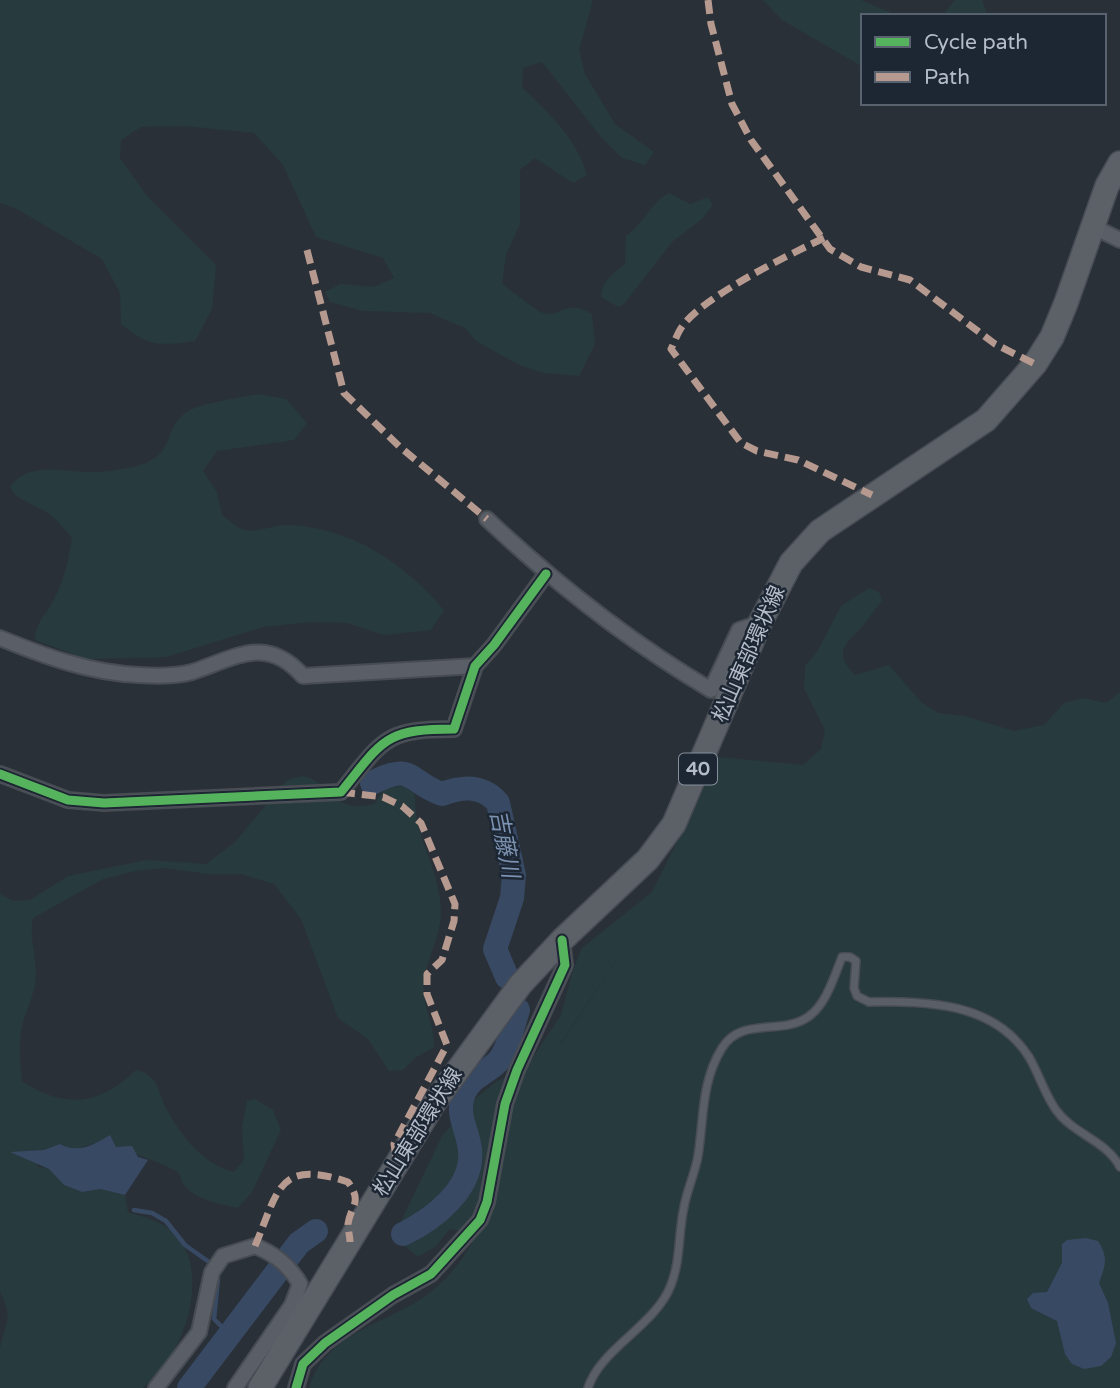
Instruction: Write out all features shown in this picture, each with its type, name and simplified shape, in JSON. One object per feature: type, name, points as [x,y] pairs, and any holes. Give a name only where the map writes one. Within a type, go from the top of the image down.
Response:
[{"type":"main road","name":"松山東部環状線","points":[[260,1388],[441,1092],[520,985],[562,940],[648,859],[674,824],[760,623],[791,563],[820,531],[986,421],[1013,392],[1052,337],[1092,226],[1113,184],[1120,163]]},
{"type":"street","points":[[1092,226],[1120,240]]},
{"type":"street","points":[[487,519],[546,574],[654,657],[711,690],[739,630],[760,623]]},
{"type":"street","points":[[0,774],[68,800],[104,803],[341,792],[388,738],[415,729],[454,729],[475,666],[494,645],[546,574]]},
{"type":"street","points":[[0,638],[68,663],[139,676],[189,673],[227,657],[261,651],[289,661],[303,676],[475,666]]},
{"type":"street","points":[[296,1388],[303,1364],[325,1343],[393,1295],[431,1274],[480,1220],[487,1202],[505,1104],[517,1070],[565,965],[562,940]]},
{"type":"street","points":[[156,1388],[199,1332],[212,1272],[223,1256],[255,1246],[273,1253],[292,1270],[300,1284],[292,1305],[235,1388]]},
{"type":"lane","points":[[588,1388],[600,1367],[655,1310],[669,1289],[678,1262],[684,1207],[698,1154],[701,1109],[711,1068],[724,1045],[739,1031],[793,1024],[809,1016],[821,1003],[842,957],[850,957],[856,961],[854,988],[857,996],[869,1002],[946,1005],[970,1011],[999,1025],[1028,1056],[1056,1111],[1074,1128],[1106,1149],[1120,1167]]},
{"type":"green space","points":[[0,0],[593,0],[579,50],[585,74],[615,124],[654,152],[645,165],[622,158],[601,137],[542,62],[523,68],[522,87],[569,138],[587,175],[573,183],[535,158],[520,170],[520,224],[506,255],[502,284],[543,313],[576,308],[592,314],[595,344],[579,376],[545,373],[521,366],[476,341],[465,328],[430,313],[363,311],[330,302],[325,292],[340,284],[374,287],[394,278],[383,258],[316,237],[283,165],[254,133],[186,126],[141,127],[121,140],[120,158],[147,196],[216,265],[212,309],[195,341],[155,343],[131,332],[121,324],[120,293],[102,259],[15,208],[0,203]]},
{"type":"green space","points":[[763,0],[861,0],[894,14],[861,14],[861,66],[782,20]]},
{"type":"green space","points":[[955,0],[982,0],[987,14],[944,14]]},
{"type":"green space","points":[[669,193],[690,204],[708,197],[713,205],[702,219],[672,242],[624,304],[618,307],[601,297],[606,282],[625,264],[626,236]]},
{"type":"green space","points":[[259,394],[286,399],[307,423],[294,440],[217,451],[203,471],[217,492],[222,515],[245,530],[287,525],[316,528],[358,542],[377,552],[413,578],[444,610],[431,630],[384,635],[347,623],[311,622],[263,627],[166,657],[86,659],[35,640],[39,622],[53,601],[63,578],[72,537],[50,514],[16,496],[10,487],[17,479],[36,471],[100,472],[148,462],[164,449],[175,425],[190,410]]},
{"type":"green space","points":[[869,588],[879,592],[882,601],[845,646],[845,661],[855,675],[889,665],[921,702],[938,713],[965,716],[1014,731],[1044,725],[1064,703],[1084,698],[1106,703],[1120,692],[1120,1388],[309,1388],[325,1357],[337,1346],[430,1293],[453,1270],[472,1243],[462,1231],[450,1229],[435,1247],[418,1257],[406,1247],[402,1219],[442,1136],[472,1101],[497,1081],[524,1071],[561,1015],[582,948],[652,892],[719,757],[803,765],[821,749],[825,730],[804,688],[805,666],[817,652],[841,606]],"holes":[[[632,936],[561,1044],[561,1043]]]},
{"type":"green space","points":[[302,776],[313,779],[341,802],[349,805],[374,804],[386,787],[403,786],[414,792],[418,825],[436,880],[441,912],[424,985],[434,1047],[415,1058],[403,1070],[389,1071],[368,1039],[338,1018],[301,919],[274,884],[241,874],[210,874],[163,868],[136,871],[103,879],[33,918],[36,980],[21,1033],[22,1081],[52,1096],[81,1100],[108,1091],[136,1070],[143,1072],[153,1080],[167,1110],[187,1140],[213,1163],[234,1172],[244,1160],[242,1127],[247,1101],[255,1099],[273,1110],[281,1130],[252,1192],[238,1208],[201,1198],[184,1185],[179,1174],[171,1168],[112,1146],[96,1143],[70,1150],[60,1144],[44,1150],[37,1166],[49,1169],[64,1185],[82,1192],[100,1189],[125,1195],[128,1212],[155,1221],[173,1231],[186,1250],[191,1267],[191,1303],[172,1355],[161,1372],[143,1388],[0,1388],[0,1349],[8,1316],[0,1292],[0,894],[13,901],[30,900],[68,876],[146,860],[206,864],[234,843],[287,780]]},
{"type":"water","points":[[110,1135],[116,1147],[132,1146],[138,1157],[148,1160],[125,1195],[100,1189],[82,1192],[64,1185],[49,1169],[10,1152],[44,1150],[60,1144],[79,1148],[92,1145]]},
{"type":"water","points":[[1086,1238],[1098,1241],[1104,1252],[1104,1267],[1099,1283],[1108,1303],[1116,1343],[1111,1357],[1101,1366],[1084,1369],[1072,1364],[1065,1354],[1057,1321],[1031,1308],[1027,1299],[1033,1293],[1047,1292],[1062,1263],[1062,1244],[1067,1240]]},
{"type":"waterway","name":"吉藤川","points":[[372,783],[395,774],[403,774],[442,794],[457,789],[479,790],[498,803],[514,875],[512,898],[495,949],[507,977]]},
{"type":"waterway","name":"吉藤川","points":[[403,1234],[438,1212],[465,1178],[470,1150],[461,1115],[464,1093],[472,1081],[502,1056],[518,1010]]},
{"type":"waterway","points":[[134,1210],[152,1213],[166,1221],[185,1245],[209,1262]]},
{"type":"waterway","name":"吉藤川","points":[[189,1388],[299,1243],[316,1231]]},
{"type":"waterway","points":[[218,1279],[214,1319],[229,1334]]},
{"type":"marked path","points":[[708,0],[711,24],[732,104],[751,140],[830,249],[861,267],[910,280],[995,344],[1035,364]]},
{"type":"marked path","points":[[824,238],[749,276],[711,301],[684,324],[671,349],[741,443],[757,451],[798,460],[872,495]]},
{"type":"marked path","points":[[307,250],[344,393],[400,447],[487,519]]},
{"type":"marked path","points":[[341,792],[383,797],[402,806],[421,823],[455,904],[454,921],[442,960],[427,974],[427,994],[447,1045],[394,1144],[397,1163]]},
{"type":"marked path","points":[[255,1246],[284,1184],[294,1177],[307,1174],[348,1182],[355,1195],[348,1224],[350,1242]]},
{"type":"cycle path","points":[[0,774],[68,800],[104,803],[341,792],[367,760],[387,741],[413,732],[454,729],[475,666],[494,645],[546,574]]},
{"type":"cycle path","points":[[296,1388],[303,1364],[325,1343],[393,1295],[431,1274],[480,1220],[487,1202],[505,1104],[517,1070],[565,965],[562,940]]}]
